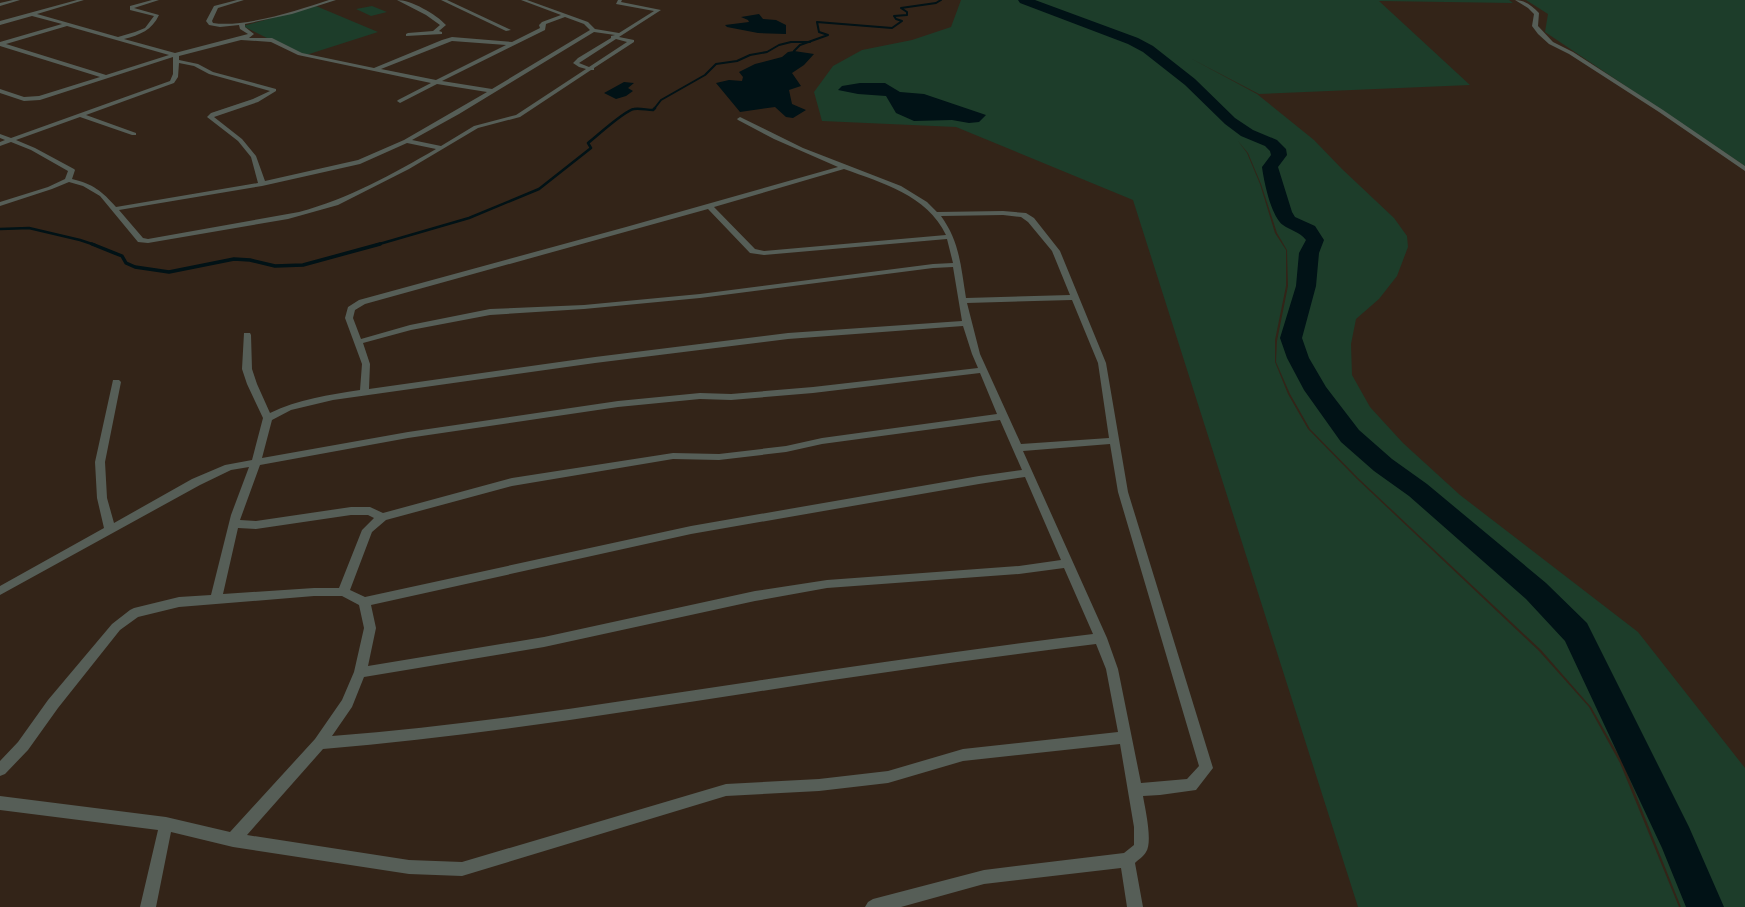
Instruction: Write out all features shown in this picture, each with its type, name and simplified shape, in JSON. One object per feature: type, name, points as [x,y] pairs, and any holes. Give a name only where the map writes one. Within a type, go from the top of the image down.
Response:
[{"type":"street","points":[[0,5],[18,0]]},
{"type":"street","points":[[0,23],[82,0]]},
{"type":"street","points":[[120,38],[147,30],[151,27],[157,15],[132,9],[132,7],[157,0]]},
{"type":"street","points":[[242,0],[217,6],[209,21],[214,26],[242,24],[334,0]]},
{"type":"street","points":[[399,0],[425,11],[439,20],[443,25],[434,33]]},
{"type":"street","points":[[443,0],[508,30]]},
{"type":"street","points":[[0,204],[50,188],[68,180],[85,184],[102,195],[141,240],[148,241],[270,220],[309,212],[335,204],[442,148],[476,127],[484,124],[508,121],[592,69],[632,41],[593,30],[586,23],[523,0]]},
{"type":"street","points":[[592,69],[576,64],[580,59],[659,10],[618,3],[620,0]]},
{"type":"street","points":[[1517,0],[1530,7],[1537,14],[1535,26],[1551,43],[1661,111],[1745,169]]},
{"type":"street","points":[[32,14],[120,38],[196,65],[211,73],[274,90],[272,93],[264,97],[212,114],[210,117],[240,140],[254,157],[262,184]]},
{"type":"street","points":[[400,101],[543,29],[542,25],[544,23],[567,15]]},
{"type":"street","points":[[0,44],[68,24]]},
{"type":"street","points":[[0,91],[24,99],[35,100],[106,77],[236,40],[251,34],[242,28],[242,24]]},
{"type":"street","points":[[114,209],[262,184],[360,162],[406,141],[593,30]]},
{"type":"street","points":[[408,35],[434,33],[447,35],[452,39]]},
{"type":"street","points":[[376,69],[452,39],[512,44]]},
{"type":"street","points":[[236,40],[272,40],[300,54],[436,82],[492,91]]},
{"type":"street","points":[[0,44],[106,77]]},
{"type":"street","points":[[0,144],[82,116],[172,82],[177,78],[176,58]]},
{"type":"street","points":[[82,116],[134,134]]},
{"type":"street","points":[[740,119],[760,131],[845,167],[902,188],[935,214],[946,227],[953,243],[962,301],[976,354],[1068,563],[1112,669],[1142,827],[1141,848],[1127,860],[984,877],[873,907]]},
{"type":"street","points":[[0,136],[33,149],[72,170],[68,180]]},
{"type":"street","points":[[406,141],[442,148]]},
{"type":"street","points":[[364,393],[366,364],[348,318],[350,309],[362,302],[845,167]]},
{"type":"street","points":[[709,206],[754,251],[764,253],[950,238]]},
{"type":"street","points":[[935,214],[1003,213],[1023,215],[1031,220],[1056,251],[1102,362],[1113,441],[1123,492],[1206,768],[1191,785],[1160,789],[1134,790]]},
{"type":"street","points":[[358,342],[410,328],[490,312],[584,307],[700,296],[891,271],[956,265]]},
{"type":"street","points":[[962,301],[1075,297]]},
{"type":"street","points":[[268,418],[288,408],[333,397],[595,360],[788,336],[967,323]]},
{"type":"street","points":[[216,599],[234,524],[256,462],[268,418],[252,384],[247,369],[247,335]]},
{"type":"street","points":[[0,591],[196,482],[230,467],[408,435],[618,404],[700,396],[731,397],[798,391],[983,370]]},
{"type":"street","points":[[110,530],[102,498],[100,462],[116,382]]},
{"type":"street","points":[[344,592],[368,530],[382,517],[512,482],[673,456],[719,457],[786,449],[822,440],[1004,416]]},
{"type":"street","points":[[1017,448],[1113,441]]},
{"type":"street","points":[[0,770],[23,746],[53,704],[116,627],[134,613],[179,602],[314,592],[344,592],[364,602],[691,530],[972,481],[1029,473]]},
{"type":"street","points":[[234,524],[256,525],[351,511],[370,511],[382,517]]},
{"type":"street","points":[[360,672],[544,642],[755,596],[827,584],[1019,570],[1068,563]]},
{"type":"street","points":[[233,840],[320,743],[347,703],[360,672],[370,628],[364,602]]},
{"type":"street","points":[[320,743],[381,739],[551,717],[836,674],[1100,638]]},
{"type":"street","points":[[0,803],[166,824],[233,840],[409,867],[462,869],[726,790],[819,785],[888,777],[963,755],[1126,737]]},
{"type":"street","points":[[148,907],[166,824]]},
{"type":"street","points":[[1127,860],[1135,907]]},
{"type":"green space","points":[[961,0],[1509,0],[1513,3],[1379,1],[1470,85],[1259,94],[1190,58],[1257,94],[1314,140],[1342,169],[1394,218],[1407,236],[1408,247],[1397,276],[1379,299],[1356,319],[1351,344],[1352,375],[1370,407],[1403,443],[1460,495],[1638,632],[1745,768],[1745,907],[1681,907],[1623,763],[1591,707],[1541,650],[1358,478],[1310,429],[1290,394],[1276,362],[1277,341],[1288,286],[1287,250],[1277,233],[1261,184],[1248,153],[1238,141],[1247,153],[1260,184],[1275,233],[1286,250],[1286,286],[1275,340],[1275,362],[1288,394],[1308,429],[1357,479],[1539,651],[1589,707],[1620,763],[1679,907],[1358,907],[1133,200],[956,127],[822,121],[814,92],[833,66],[862,50],[912,40],[951,27]]},
{"type":"green space","points":[[1526,0],[1745,0],[1745,166],[1545,32],[1548,14]]},
{"type":"green space","points":[[316,6],[378,32],[303,56],[243,26]]},
{"type":"green space","points":[[372,6],[387,12],[371,16],[356,9]]},
{"type":"shaded area","points":[[759,14],[763,19],[776,20],[786,25],[786,34],[758,33],[727,27],[725,25],[749,22],[741,17]]},
{"type":"shaded area","points":[[794,51],[814,54],[804,65],[792,73],[801,86],[789,90],[792,104],[806,110],[793,118],[786,117],[775,107],[740,112],[716,83],[729,80],[742,81],[743,77],[739,72],[755,64],[782,57],[788,52]]},
{"type":"shaded area","points":[[624,82],[634,83],[628,88],[633,91],[626,96],[616,99],[604,93]]},
{"type":"shaded area","points":[[860,83],[885,83],[900,92],[924,94],[986,115],[979,122],[969,123],[952,120],[914,121],[896,113],[886,96],[858,94],[838,90],[842,86]]},
{"type":"waterway","points":[[808,42],[828,35],[819,32],[817,22],[892,28],[902,21],[896,19],[894,16],[907,15],[907,12],[901,8],[936,3],[941,0]]},
{"type":"waterway","points":[[1024,0],[1133,41],[1148,49],[1190,82],[1230,121],[1247,133],[1271,143],[1278,149],[1279,155],[1270,167],[1283,213],[1289,221],[1308,230],[1315,240],[1309,253],[1306,286],[1291,338],[1298,358],[1316,390],[1350,436],[1383,465],[1418,490],[1536,591],[1576,632],[1588,654],[1623,731],[1676,839],[1705,907]]},
{"type":"waterway","points":[[654,109],[661,100],[705,75],[716,64],[737,61],[750,55],[767,52],[779,45],[791,42],[808,42]]},
{"type":"waterway","points":[[794,51],[800,45],[808,42]]},
{"type":"waterway","points":[[376,245],[469,218],[539,189],[591,148],[588,143],[624,114],[634,109],[654,109]]},
{"type":"waterway","points":[[0,229],[29,228],[92,244]]},
{"type":"waterway","points":[[92,244],[122,256],[126,263],[135,267],[169,272],[234,259],[250,260],[275,266],[303,265],[380,244]]}]
